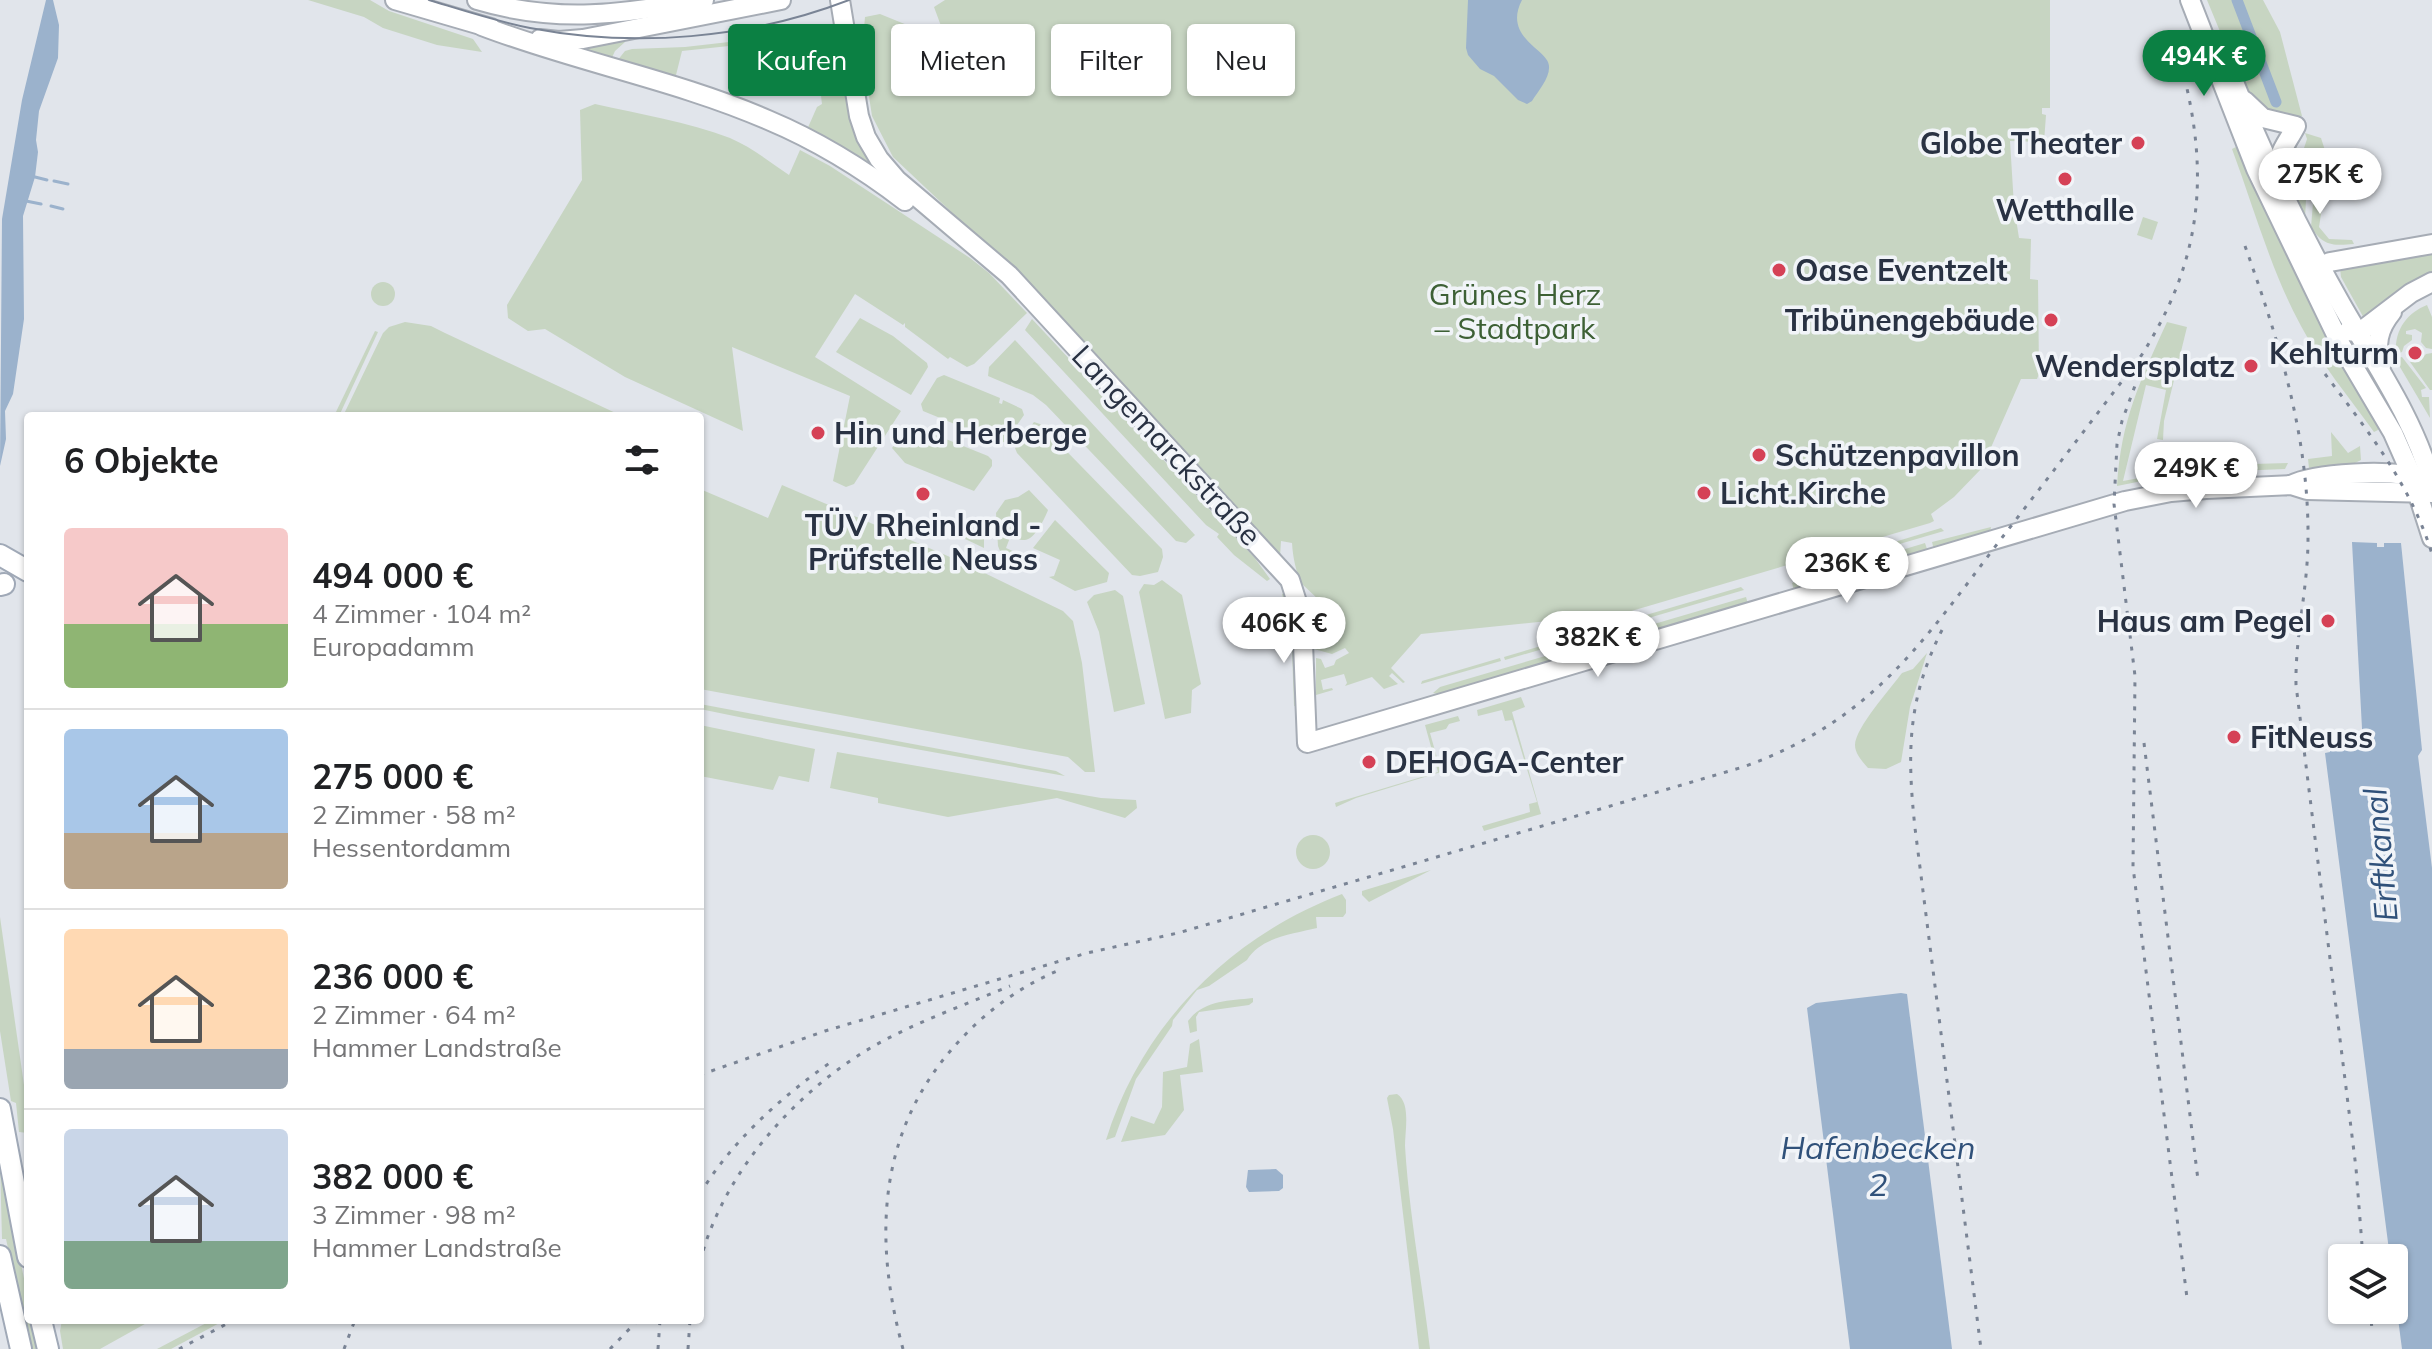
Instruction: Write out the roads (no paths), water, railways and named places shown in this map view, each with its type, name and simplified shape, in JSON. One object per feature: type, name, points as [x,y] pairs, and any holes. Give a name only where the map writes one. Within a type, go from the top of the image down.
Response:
[{"type":"main road","points":[[395,0],[482,26],[548,40],[571,40],[781,0]]},
{"type":"main road","points":[[477,0],[524,11],[577,16],[639,12],[704,0]]},
{"type":"main road","name":"Langemarckstraße","points":[[840,0],[856,104],[872,149],[897,180],[994,262],[1039,308],[1290,580],[1302,618],[1307,743],[2106,506],[2181,491],[2291,485]]},
{"type":"main road","points":[[2190,0],[2326,316],[2425,487]]},
{"type":"main road","points":[[2201,0],[2238,93],[2252,143],[2281,185],[2421,451],[2432,538]]},
{"type":"main road","name":"Langemarckstraße","points":[[482,26],[523,42],[716,100],[792,130],[869,173],[994,262]]},
{"type":"main road","points":[[2238,93],[2263,118],[2296,126],[2279,153],[2277,167],[2281,185]]},
{"type":"main road","points":[[2314,290],[2315,277],[2321,266],[2432,244]]},
{"type":"main road","points":[[2326,316],[2345,330],[2357,332],[2432,282]]},
{"type":"main road","points":[[2382,372],[2378,351],[2379,332],[2404,298]]},
{"type":"main road","points":[[2360,475],[2379,466],[2387,458],[2393,445],[2393,433]]},
{"type":"main road","points":[[2291,485],[2305,479],[2396,473],[2425,487]]},
{"type":"main road","points":[[2291,485],[2307,490],[2389,492],[2425,487]]},
{"type":"main road","points":[[0,555],[24,569]]},
{"type":"main road","points":[[0,1109],[24,1236]]},
{"type":"main road","points":[[14,1185],[24,1201]]},
{"type":"main road","points":[[0,1256],[21,1349]]},
{"type":"main road","points":[[42,1324],[48,1349]]},
{"type":"main road","points":[[55,1324],[57,1349]]},
{"type":"water","points":[[46,0],[53,0],[59,25],[58,58],[39,111],[35,177],[23,216],[24,319],[13,394],[5,411],[6,439],[0,466],[2,219],[22,100]]},
{"type":"water","points":[[1468,0],[1522,0],[1517,13],[1518,24],[1549,66],[1543,84],[1527,104],[1518,100],[1494,76],[1480,69],[1468,55]]},
{"type":"water","points":[[2352,542],[2377,543],[2377,547],[2384,547],[2384,543],[2401,543],[2422,750],[2418,756],[2432,868],[2432,1349],[2402,1349],[2399,1324],[2408,1324],[2408,1244],[2388,1244],[2325,753],[2330,752],[2330,748],[2363,747]]},
{"type":"water","name":"Hafenbecken 2","points":[[1907,994],[1952,1349],[1850,1349],[1807,1008],[1816,1003]]},
{"type":"water","points":[[1276,1169],[1283,1175],[1283,1188],[1279,1191],[1249,1192],[1246,1187],[1248,1170]]},
{"type":"waterway","name":"Erftkanal","points":[[2237,0],[2276,102]]},
{"type":"waterway","points":[[35,177],[47,180]]},
{"type":"waterway","points":[[54,181],[68,184]]},
{"type":"waterway","points":[[26,201],[41,204]]},
{"type":"waterway","points":[[51,206],[63,209]]},
{"type":"tram line","points":[[429,0],[530,28],[610,38],[691,36],[731,31],[771,24],[849,0]]},
{"type":"railway","points":[[704,1074],[825,1031],[1087,953],[1178,933],[1743,767],[1827,727],[1891,675],[1919,645],[2141,356],[2161,321],[2177,286],[2195,216],[2196,145],[2182,68]]},
{"type":"railway","points":[[2245,246],[2290,390],[2303,464],[2308,539],[2296,685],[2356,1168],[2362,1244]]},
{"type":"railway","points":[[2143,364],[2117,444],[2114,504],[2135,676],[2133,867],[2187,1298]]},
{"type":"railway","points":[[2325,374],[2400,482],[2432,554]]},
{"type":"railway","points":[[1942,630],[1930,656],[1916,704],[1911,775],[1915,828],[1981,1349]]},
{"type":"railway","points":[[2144,743],[2198,1180]]},
{"type":"railway","points":[[903,1349],[887,1265],[886,1223],[898,1144],[913,1107],[935,1071],[973,1027],[1007,999],[1057,971]]},
{"type":"railway","points":[[704,1250],[727,1195],[746,1164],[794,1107],[822,1082],[881,1042],[1010,986]]},
{"type":"railway","points":[[704,1188],[758,1122],[831,1062]]},
{"type":"railway","points":[[179,1349],[226,1324]]},
{"type":"railway","points":[[344,1349],[353,1324]]},
{"type":"railway","points":[[610,1349],[634,1324]]},
{"type":"railway","points":[[658,1349],[660,1324]]},
{"type":"railway","points":[[688,1349],[690,1324]]},
{"type":"railway","points":[[2371,1324],[2372,1329]]},
{"type":"place","name":"Globe Theater","points":[[2138,143]]},
{"type":"place","name":"Wetthalle","points":[[2065,179]]},
{"type":"place","name":"Oase Eventzelt","points":[[1779,270]]},
{"type":"place","name":"Tribünengebäude","points":[[2051,320]]},
{"type":"place","name":"Kehlturm","points":[[2415,353]]},
{"type":"place","name":"Wendersplatz","points":[[2251,366]]},
{"type":"place","name":"Hin und Herberge","points":[[818,433]]},
{"type":"place","name":"Schützenpavillon","points":[[1759,455]]},
{"type":"place","name":"Licht.Kirche","points":[[1704,493]]},
{"type":"place","name":"TÜV Rheinland - Prüfstelle Neuss","points":[[923,494]]},
{"type":"place","name":"Haus am Pegel","points":[[2328,621]]},
{"type":"place","name":"FitNeuss","points":[[2234,737]]},
{"type":"place","name":"DEHOGA-Center","points":[[1369,762]]},
{"type":"park label","name":"Grünes Herz – Stadtpark","points":[[1515,311]]}]
